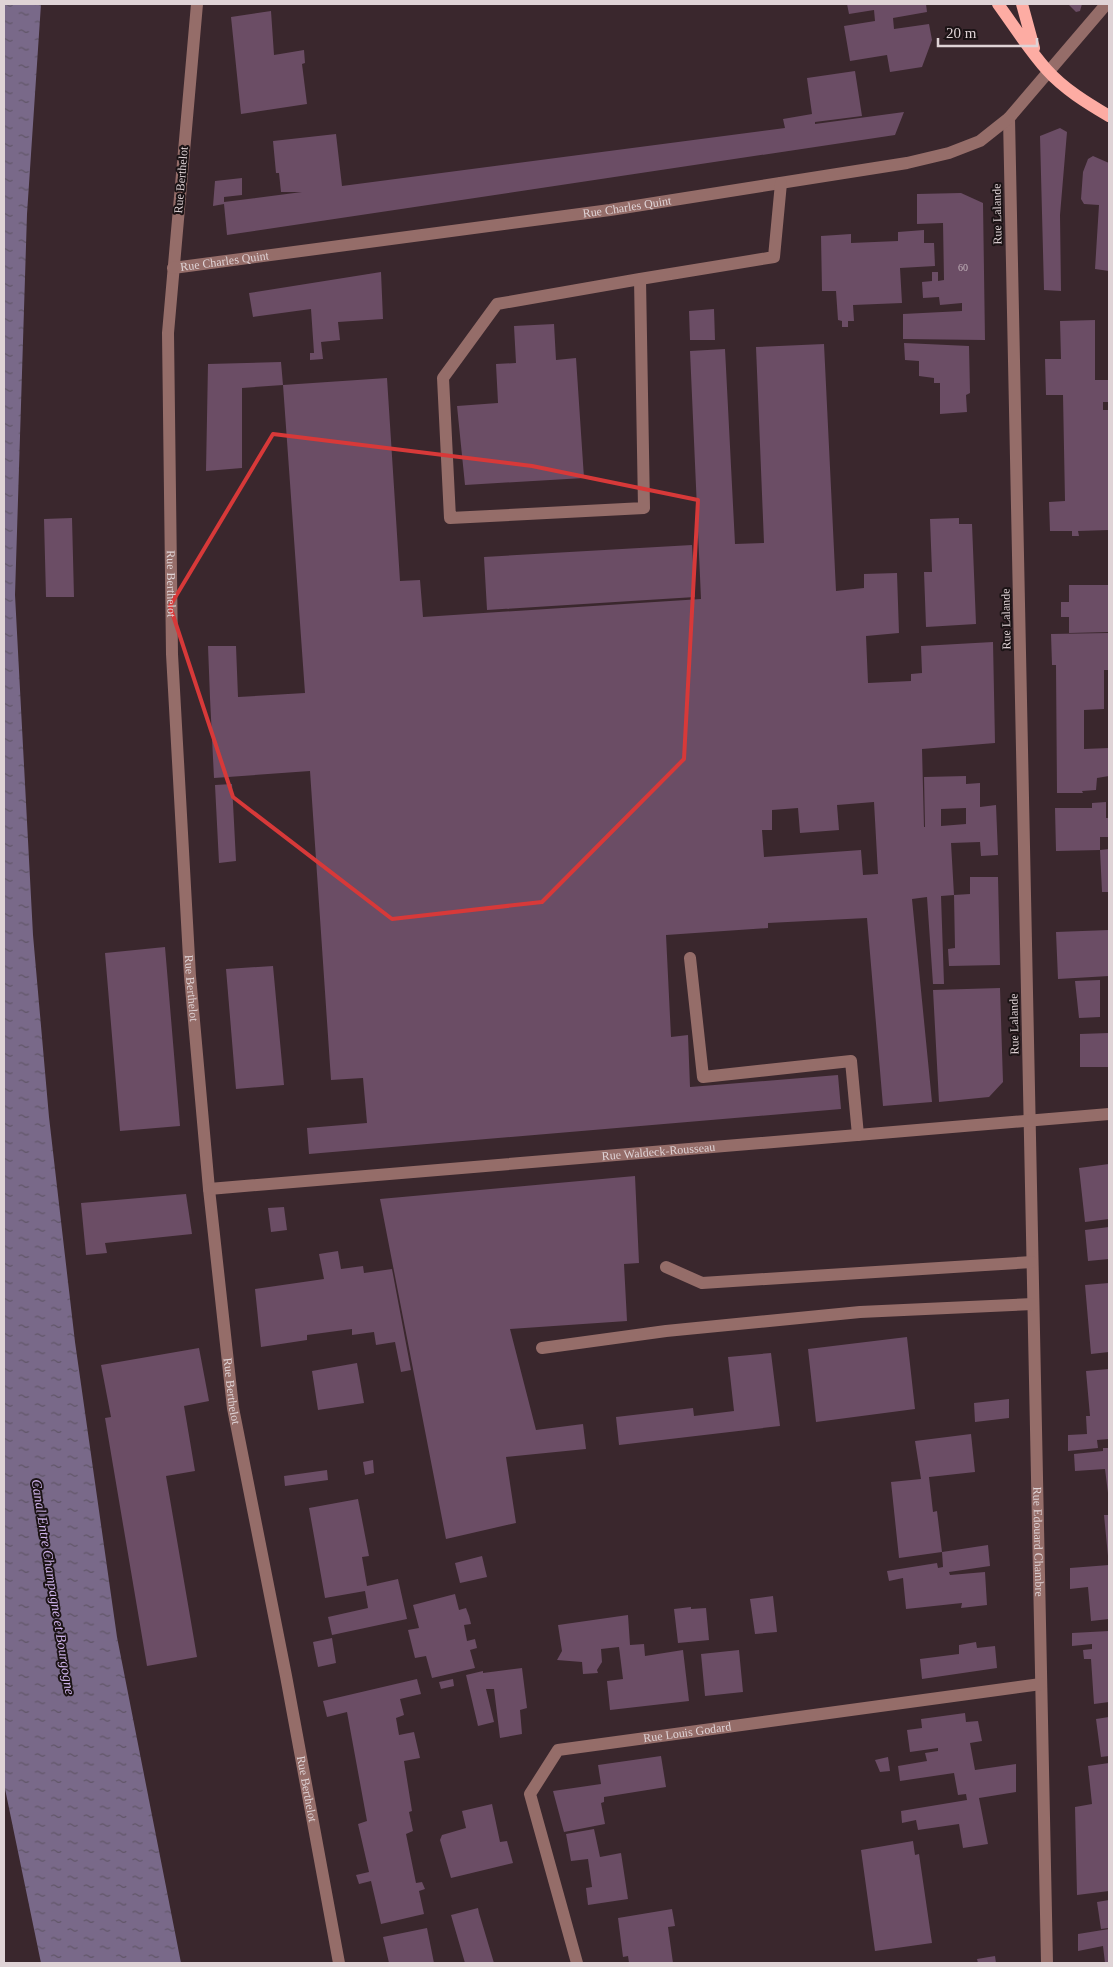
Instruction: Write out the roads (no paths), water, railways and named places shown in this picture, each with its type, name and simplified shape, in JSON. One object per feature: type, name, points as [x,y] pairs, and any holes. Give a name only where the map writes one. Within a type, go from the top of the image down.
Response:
[{"type":"main road","points":[[998,4],[1048,72],[1086,102],[1109,116]]},
{"type":"main road","points":[[1022,4],[1036,58]]},
{"type":"street","name":"Rue Berthelot","points":[[197,4],[168,333],[172,654],[190,976],[209,1189],[233,1408],[286,1676],[339,1963]]},
{"type":"street","name":"Rue Charles Quint","points":[[173,268],[610,210],[907,163],[949,153],[980,141],[1009,118],[1103,8],[1104,4]]},
{"type":"street","name":"Rue Lalande","points":[[1009,118],[1030,1120]]},
{"type":"street","points":[[640,280],[644,508],[450,518],[443,378],[497,304],[774,257],[781,183]]},
{"type":"street","points":[[690,958],[703,1077],[851,1061],[858,1135]]},
{"type":"street","name":"Rue Waldeck-Rousseau","points":[[209,1189],[1109,1114]]},
{"type":"street","name":"Rue Edouard Chambre","points":[[1030,1120],[1047,1963]]},
{"type":"street","points":[[666,1267],[702,1283],[1032,1262]]},
{"type":"street","points":[[542,1348],[666,1331],[860,1312],[1034,1304]]},
{"type":"street","name":"Rue Louis Godard","points":[[577,1963],[530,1794],[558,1750],[1042,1684]]},
{"type":"water","name":"Canal Entre Champagne et Bourgogne","points":[[4,4],[41,4],[27,214],[15,595],[33,935],[49,1117],[75,1342],[117,1637],[181,1963],[41,1963],[4,1784]]}]
